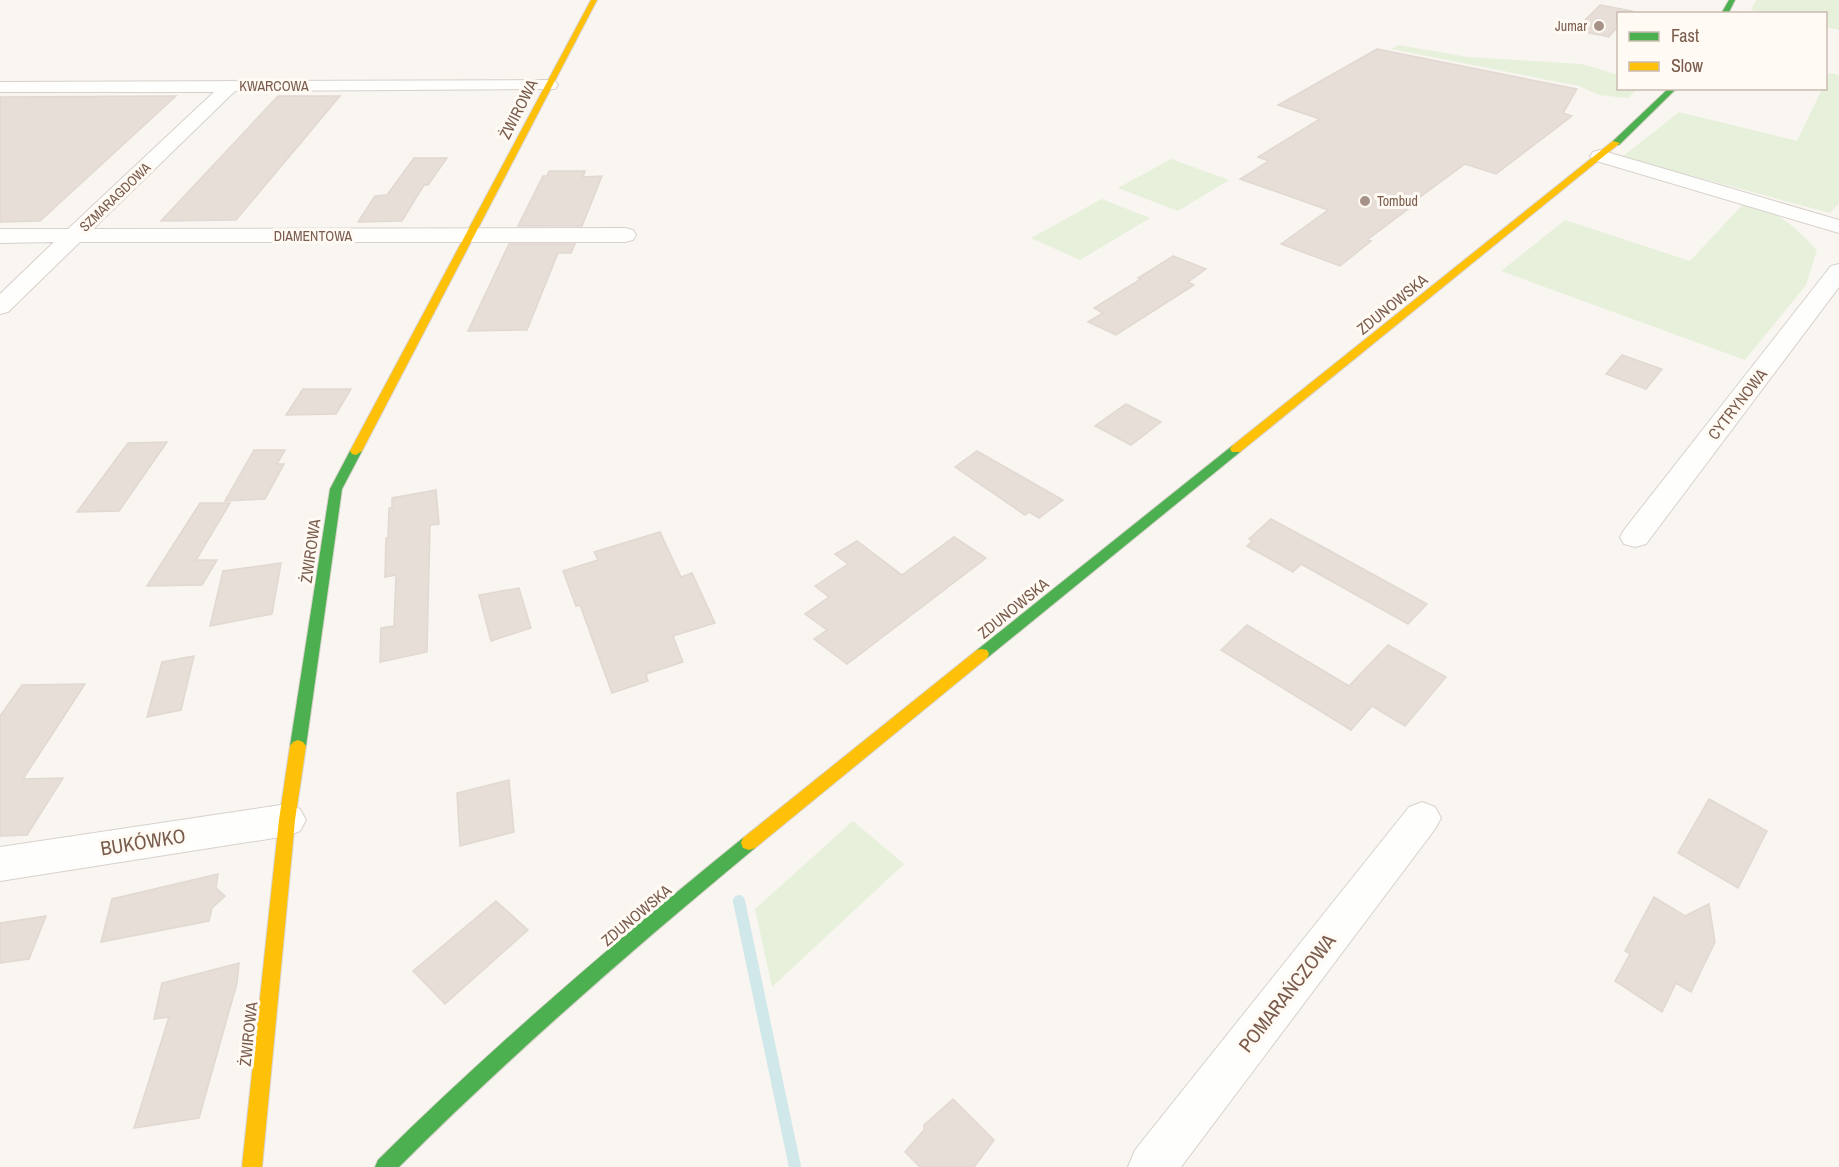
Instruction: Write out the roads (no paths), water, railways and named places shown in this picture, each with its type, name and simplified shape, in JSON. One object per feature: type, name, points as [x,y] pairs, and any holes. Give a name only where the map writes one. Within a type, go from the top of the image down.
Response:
[{"type":"main road","name":"ŻWIROWA","points":[[252,1167],[286,820],[336,489],[594,0]]},
{"type":"main road","name":"ZDUNOWSKA","points":[[385,1167],[430,1120],[641,930],[1600,156],[1662,103],[1672,90]]},
{"type":"street","name":"KWARCOWA","points":[[0,87],[549,85]]},
{"type":"street","name":"SZMARAGDOWA","points":[[0,307],[230,86]]},
{"type":"street","points":[[1600,156],[1839,226]]},
{"type":"street","name":"DIAMENTOWA","points":[[0,236],[625,235]]},
{"type":"street","name":"CYTRYNOWA","points":[[1635,537],[1839,271]]},
{"type":"street","name":"POMARAŃCZOWA","points":[[1152,1167],[1422,818]]},
{"type":"street","name":"BUKÓWKO","points":[[0,864],[286,820]]},
{"type":"waterway","points":[[739,901],[795,1167]]},
{"type":"place","name":"Jumar","points":[[1599,26]]},
{"type":"place","name":"Tombud","points":[[1365,201]]}]
